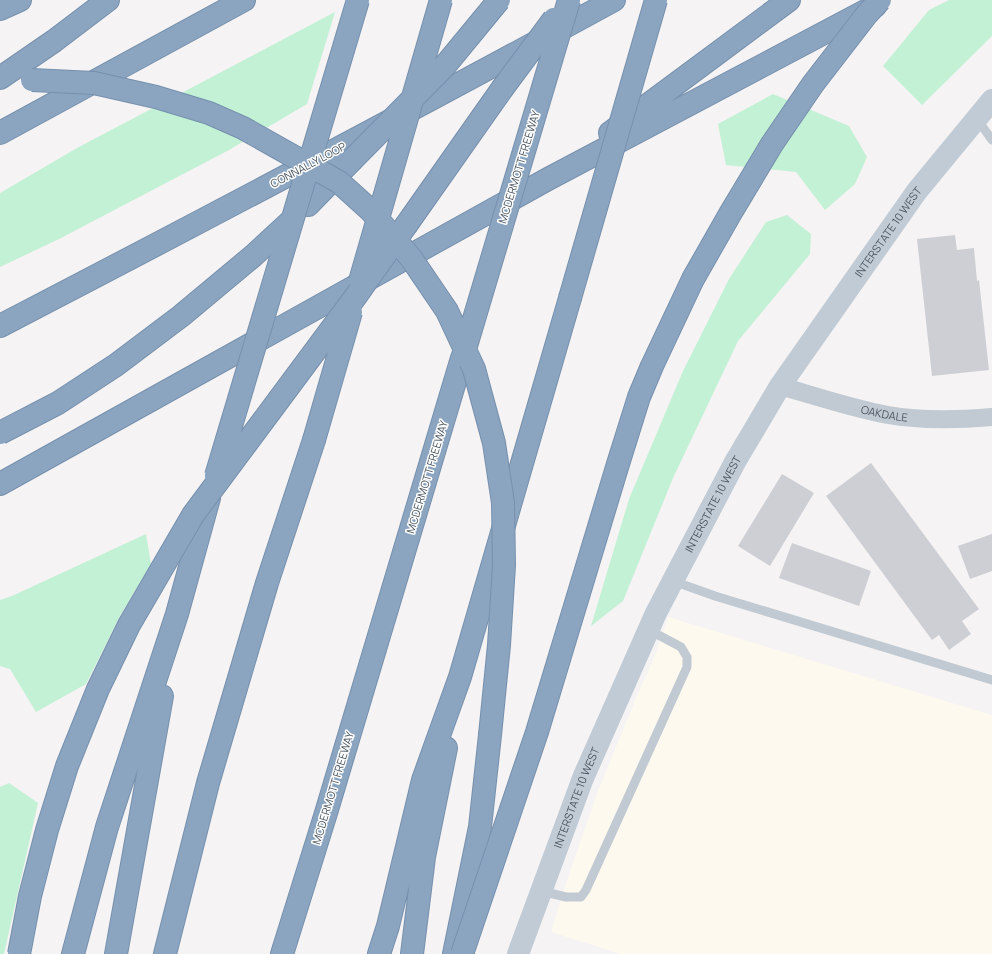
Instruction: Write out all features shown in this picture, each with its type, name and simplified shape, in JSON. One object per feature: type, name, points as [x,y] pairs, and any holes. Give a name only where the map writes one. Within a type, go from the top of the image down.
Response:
[{"type":"highway","points":[[0,9],[20,0]]},
{"type":"highway","points":[[0,78],[54,41],[108,0]]},
{"type":"highway","points":[[0,133],[244,0]]},
{"type":"highway","points":[[73,954],[108,826],[177,614],[209,498],[358,0]]},
{"type":"highway","points":[[165,954],[212,768],[267,582],[314,440],[441,0]]},
{"type":"highway","points":[[0,433],[58,403],[116,365],[181,316],[253,256],[308,205],[443,68],[499,0]]},
{"type":"highway","points":[[19,954],[30,896],[47,830],[67,766],[102,682],[129,625],[159,572],[193,515],[356,296],[502,89],[568,0]]},
{"type":"highway","name":"MCDERMOTT FREEWAY","points":[[282,954],[326,813],[568,0]]},
{"type":"highway","name":"CONNALLY LOOP","points":[[0,326],[462,84],[614,0]]},
{"type":"highway","points":[[380,954],[423,780],[460,677],[656,0]]},
{"type":"highway","points":[[548,179],[789,0]]},
{"type":"highway","points":[[462,954],[537,732],[639,397],[652,366],[693,279],[772,144],[813,84],[867,14],[880,0]]},
{"type":"highway","points":[[0,484],[148,400],[548,179],[886,0]]},
{"type":"highway","points":[[0,85],[32,80],[94,83],[156,97],[194,108],[210,113],[243,128],[338,182],[370,210],[406,252],[447,311],[474,369],[494,442],[503,503],[504,565],[499,644],[480,827],[454,954]]},
{"type":"highway","points":[[0,467],[148,400]]},
{"type":"highway","points":[[116,954],[177,614]]},
{"type":"highway","points":[[412,954],[424,857],[460,677]]},
{"type":"main road","name":"INTERSTATE 10 WEST","points":[[518,954],[583,778],[649,630],[735,462],[780,386],[917,192],[992,100]]},
{"type":"street","name":"OAKDALE","points":[[780,386],[847,405],[888,414],[925,419],[963,420],[992,417]]},
{"type":"lane","points":[[977,119],[992,140]]},
{"type":"lane","points":[[673,581],[715,596],[992,680]]},
{"type":"lane","points":[[541,891],[566,897],[581,897],[586,890],[687,667],[687,657],[682,648],[649,630]]},
{"type":"shaded area","points":[[668,617],[992,715],[992,954],[621,954],[551,932],[567,880],[598,791],[654,658]]},
{"type":"green space","points":[[949,0],[992,0],[992,36],[922,105],[883,66],[929,10]]},
{"type":"green space","points":[[335,12],[307,104],[229,150],[59,239],[0,267],[0,193],[77,148]]},
{"type":"green space","points":[[773,94],[849,126],[867,157],[855,184],[825,210],[796,172],[726,165],[718,124]]},
{"type":"green space","points":[[787,215],[811,234],[810,254],[738,341],[673,478],[623,601],[591,626],[629,499],[683,371],[729,279],[766,222]]},
{"type":"green space","points":[[146,534],[151,564],[120,616],[86,684],[36,712],[10,669],[0,666],[0,600],[12,596]]},
{"type":"green space","points":[[9,783],[38,803],[4,954],[0,954],[0,787]]},
{"type":"building","points":[[955,235],[957,250],[974,248],[989,370],[932,376],[917,239]]},
{"type":"building","points":[[871,463],[979,609],[962,621],[971,634],[949,650],[939,635],[932,640],[826,496]]},
{"type":"building","points":[[782,474],[814,493],[770,566],[738,546]]},
{"type":"building","points":[[992,534],[992,571],[970,579],[958,546]]},
{"type":"building","points":[[792,543],[871,571],[859,606],[779,578]]}]
